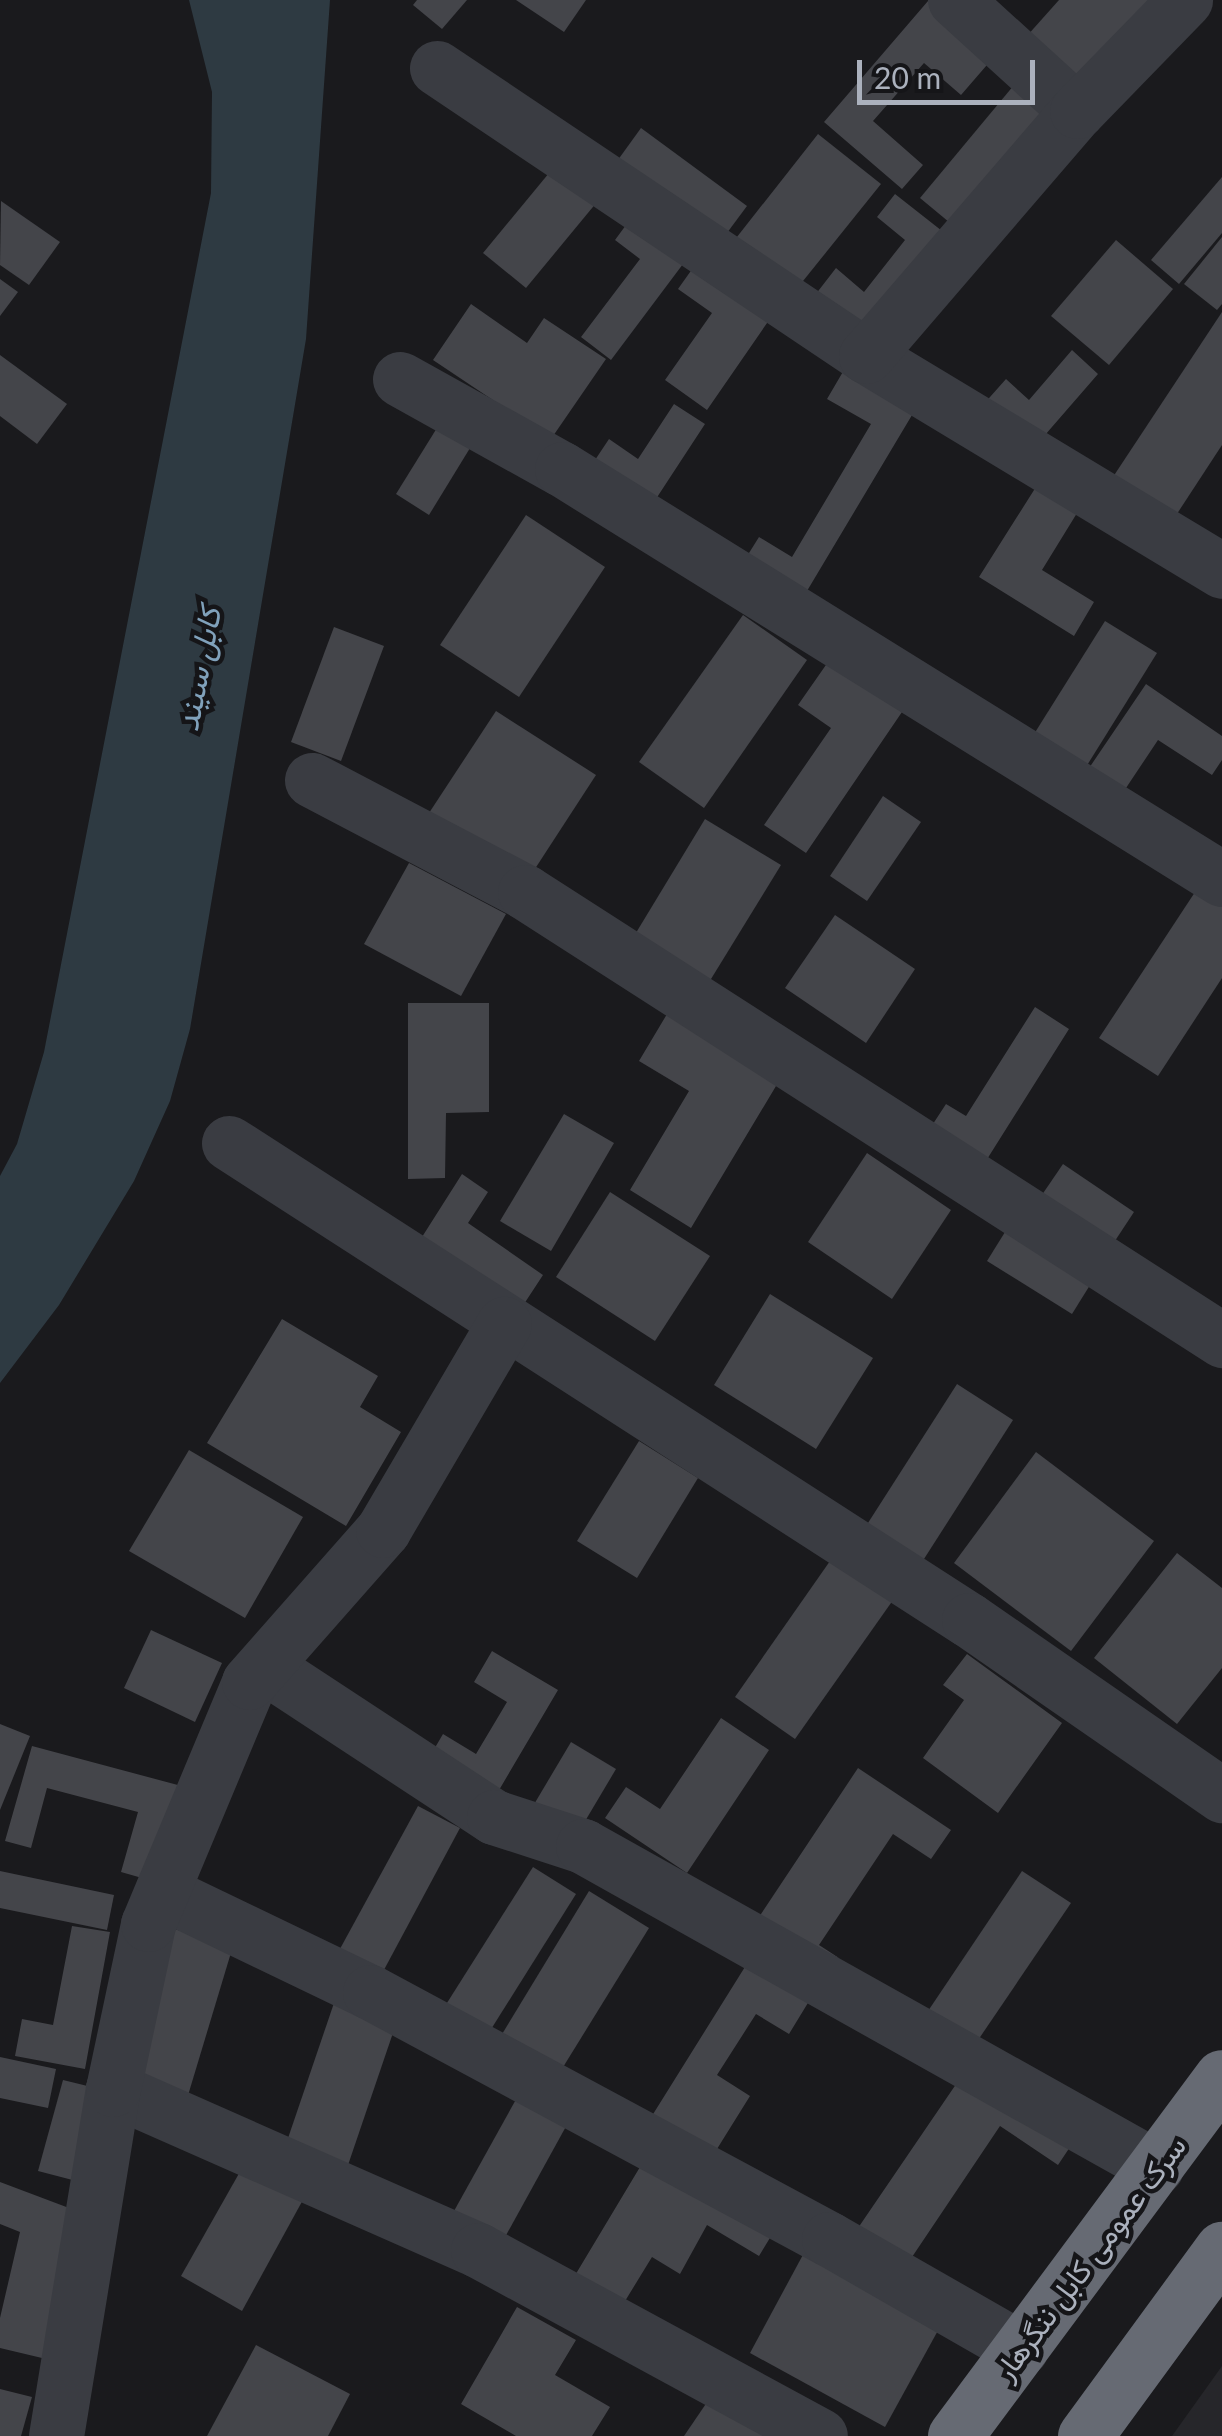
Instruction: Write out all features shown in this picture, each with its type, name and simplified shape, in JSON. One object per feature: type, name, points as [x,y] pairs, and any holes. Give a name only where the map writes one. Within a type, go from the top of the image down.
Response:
[{"type":"highway","name":"سرک عمومی کابل ننگرهار","points":[[955,2436],[1222,2076]]},
{"type":"highway","points":[[1085,2436],[1222,2249]]},
{"type":"street","points":[[955,0],[1077,111]]},
{"type":"street","points":[[866,356],[1077,111],[1185,0]]},
{"type":"street","points":[[437,68],[866,356],[1222,572]]},
{"type":"street","points":[[400,379],[562,470],[1222,879]]},
{"type":"street","points":[[312,780],[524,892],[1222,1340]]},
{"type":"street","points":[[229,1143],[968,1620],[1222,1794]]},
{"type":"street","points":[[56,2436],[113,2089],[148,1924],[249,1682],[382,1530],[504,1324]]},
{"type":"street","points":[[264,1666],[494,1817],[583,1846],[1156,2167]]},
{"type":"street","points":[[164,1893],[370,1992],[829,2239],[1021,2349]]},
{"type":"street","points":[[113,2089],[478,2250],[820,2436]]},
{"type":"shaded area","points":[[1222,2366],[1222,2436],[1172,2436]]},
{"type":"water","name":"کابل سيند","points":[[189,0],[330,0],[306,339],[190,1029],[170,1101],[134,1181],[59,1305],[0,1383],[0,1176],[17,1144],[44,1052],[211,193],[212,92]]},
{"type":"building","points":[[417,0],[467,0],[442,29],[413,5]]},
{"type":"building","points":[[516,0],[586,0],[564,32]]},
{"type":"building","points":[[1059,0],[1162,0],[1084,88],[1026,37]]},
{"type":"building","points":[[928,1],[993,58],[961,95],[924,63],[873,121],[923,165],[902,189],[824,122]]},
{"type":"building","points":[[1019,79],[1060,112],[961,232],[920,198]]},
{"type":"building","points":[[641,128],[747,206],[721,241],[615,164]]},
{"type":"building","points":[[818,134],[881,184],[795,291],[733,242]]},
{"type":"building","points":[[554,167],[597,202],[526,288],[483,253]]},
{"type":"building","points":[[1222,177],[1222,233],[1179,284],[1151,260]]},
{"type":"building","points":[[895,194],[951,238],[867,343],[812,299],[836,268],[864,292],[905,240],[877,217]]},
{"type":"building","points":[[1,201],[60,242],[29,285],[0,265]]},
{"type":"building","points":[[637,210],[692,252],[611,360],[581,337],[640,259],[615,240]]},
{"type":"building","points":[[1222,237],[1222,304],[1217,310],[1184,284]]},
{"type":"building","points":[[1116,240],[1173,289],[1109,365],[1051,316]]},
{"type":"building","points":[[700,258],[776,310],[707,410],[665,380],[712,313],[678,289]]},
{"type":"building","points":[[0,279],[18,292],[0,316]]},
{"type":"building","points":[[471,304],[527,343],[544,318],[606,359],[551,439],[433,360]]},
{"type":"building","points":[[1222,312],[1222,445],[1171,523],[1109,483]]},
{"type":"building","points":[[1072,350],[1098,374],[1032,450],[982,406],[1006,379],[1029,400]]},
{"type":"building","points":[[0,355],[67,404],[37,444],[0,416]]},
{"type":"building","points":[[851,358],[921,400],[804,596],[744,561],[759,537],[792,557],[871,424],[827,399]]},
{"type":"building","points":[[674,404],[705,424],[650,508],[589,469],[609,439],[638,459]]},
{"type":"building","points":[[445,415],[478,435],[429,515],[396,494]]},
{"type":"building","points":[[1041,479],[1082,505],[1042,570],[1094,602],[1074,636],[979,577]]},
{"type":"building","points":[[526,515],[605,567],[519,697],[440,645]]},
{"type":"building","points":[[743,615],[807,660],[704,808],[639,762]]},
{"type":"building","points":[[1105,621],[1157,653],[1081,775],[1029,742]]},
{"type":"building","points":[[334,627],[384,646],[341,761],[291,742]]},
{"type":"building","points":[[828,662],[902,712],[806,853],[764,825],[831,728],[798,705]]},
{"type":"building","points":[[1146,684],[1222,736],[1222,760],[1212,775],[1158,740],[1118,800],[1083,777]]},
{"type":"building","points":[[496,711],[596,775],[529,878],[429,813]]},
{"type":"building","points":[[883,796],[921,822],[867,901],[830,876]]},
{"type":"building","points":[[705,819],[781,865],[703,992],[628,946]]},
{"type":"building","points":[[409,863],[506,914],[461,996],[364,944]]},
{"type":"building","points":[[1199,886],[1222,901],[1222,978],[1158,1076],[1099,1038]]},
{"type":"building","points":[[835,915],[915,969],[866,1043],[785,988]]},
{"type":"building","points":[[408,1003],[489,1003],[489,1112],[446,1113],[445,1178],[408,1179]]},
{"type":"building","points":[[1035,1007],[1069,1029],[984,1164],[929,1130],[946,1104],[966,1116]]},
{"type":"building","points":[[670,1009],[782,1076],[691,1228],[630,1190],[689,1091],[639,1061]]},
{"type":"building","points":[[564,1114],[614,1143],[551,1251],[500,1221]]},
{"type":"building","points":[[867,1153],[951,1210],[892,1299],[808,1242]]},
{"type":"building","points":[[1063,1164],[1134,1212],[1105,1256],[1033,1208]]},
{"type":"building","points":[[462,1174],[488,1192],[468,1223],[543,1275],[524,1304],[422,1237]]},
{"type":"building","points":[[610,1192],[710,1256],[655,1341],[556,1277]]},
{"type":"building","points":[[1010,1224],[1095,1277],[1072,1314],[987,1261]]},
{"type":"building","points":[[770,1294],[873,1358],[816,1449],[714,1385]]},
{"type":"building","points":[[282,1319],[378,1376],[360,1407],[401,1432],[346,1526],[207,1443]]},
{"type":"building","points":[[957,1384],[1013,1420],[915,1573],[859,1537]]},
{"type":"building","points":[[639,1441],[698,1478],[637,1578],[577,1541]]},
{"type":"building","points":[[189,1450],[303,1517],[245,1618],[129,1551]]},
{"type":"building","points":[[1036,1452],[1154,1541],[1071,1651],[954,1563]]},
{"type":"building","points":[[837,1551],[898,1593],[795,1739],[735,1697]]},
{"type":"building","points":[[1177,1553],[1222,1588],[1222,1668],[1177,1724],[1094,1658]]},
{"type":"building","points":[[151,1630],[222,1663],[195,1722],[124,1688]]},
{"type":"building","points":[[492,1651],[558,1690],[492,1802],[426,1763],[443,1734],[476,1754],[507,1702],[474,1682]]},
{"type":"building","points":[[967,1654],[1062,1723],[998,1813],[923,1758],[964,1700],[943,1685]]},
{"type":"building","points":[[721,1718],[769,1750],[687,1873],[605,1818],[626,1787],[660,1809]]},
{"type":"building","points":[[0,1724],[30,1736],[0,1810]]},
{"type":"building","points":[[571,1742],[616,1769],[578,1833],[533,1806]]},
{"type":"building","points":[[32,1746],[189,1788],[163,1884],[121,1872],[138,1812],[47,1788],[31,1848],[5,1841]]},
{"type":"building","points":[[858,1768],[951,1830],[931,1859],[893,1834],[819,1945],[839,1958],[753,1926]]},
{"type":"building","points":[[418,1806],[460,1828],[378,1981],[335,1958]]},
{"type":"building","points":[[533,1867],[576,1894],[483,2042],[440,2014]]},
{"type":"building","points":[[0,1871],[114,1895],[107,1930],[0,1908]]},
{"type":"building","points":[[1022,1871],[1071,1903],[972,2049],[924,2017]]},
{"type":"building","points":[[589,1891],[649,1928],[552,2085],[493,2049]]},
{"type":"building","points":[[72,1926],[110,1932],[85,2069],[15,2056],[22,2019],[53,2025]]},
{"type":"building","points":[[171,1928],[233,1946],[186,2102],[125,2084]]},
{"type":"building","points":[[753,1954],[814,1993],[789,2034],[756,2014],[717,2075],[750,2096],[712,2157],[650,2119]]},
{"type":"building","points":[[334,2003],[396,2024],[347,2168],[285,2147]]},
{"type":"building","points":[[0,2057],[56,2069],[48,2108],[0,2098]]},
{"type":"building","points":[[965,2071],[1072,2144],[1058,2165],[1000,2126],[908,2263],[858,2228]]},
{"type":"building","points":[[63,2080],[108,2091],[84,2183],[38,2171]]},
{"type":"building","points":[[519,2094],[569,2121],[499,2248],[449,2220]]},
{"type":"building","points":[[649,2152],[776,2228],[759,2256],[707,2225],[680,2274],[652,2257],[622,2306],[574,2277]]},
{"type":"building","points":[[250,2154],[310,2187],[242,2311],[181,2276]]},
{"type":"building","points":[[0,2182],[77,2211],[42,2358],[0,2348],[0,2318],[20,2232],[0,2224]]},
{"type":"building","points":[[805,2251],[941,2325],[885,2427],[750,2353]]},
{"type":"building","points":[[517,2307],[576,2340],[555,2375],[610,2407],[592,2436],[516,2436],[461,2404]]},
{"type":"building","points":[[256,2345],[350,2394],[328,2436],[207,2436]]},
{"type":"building","points":[[0,2389],[32,2397],[21,2436],[0,2436]]},
{"type":"building","points":[[716,2389],[787,2436],[684,2436]]}]
